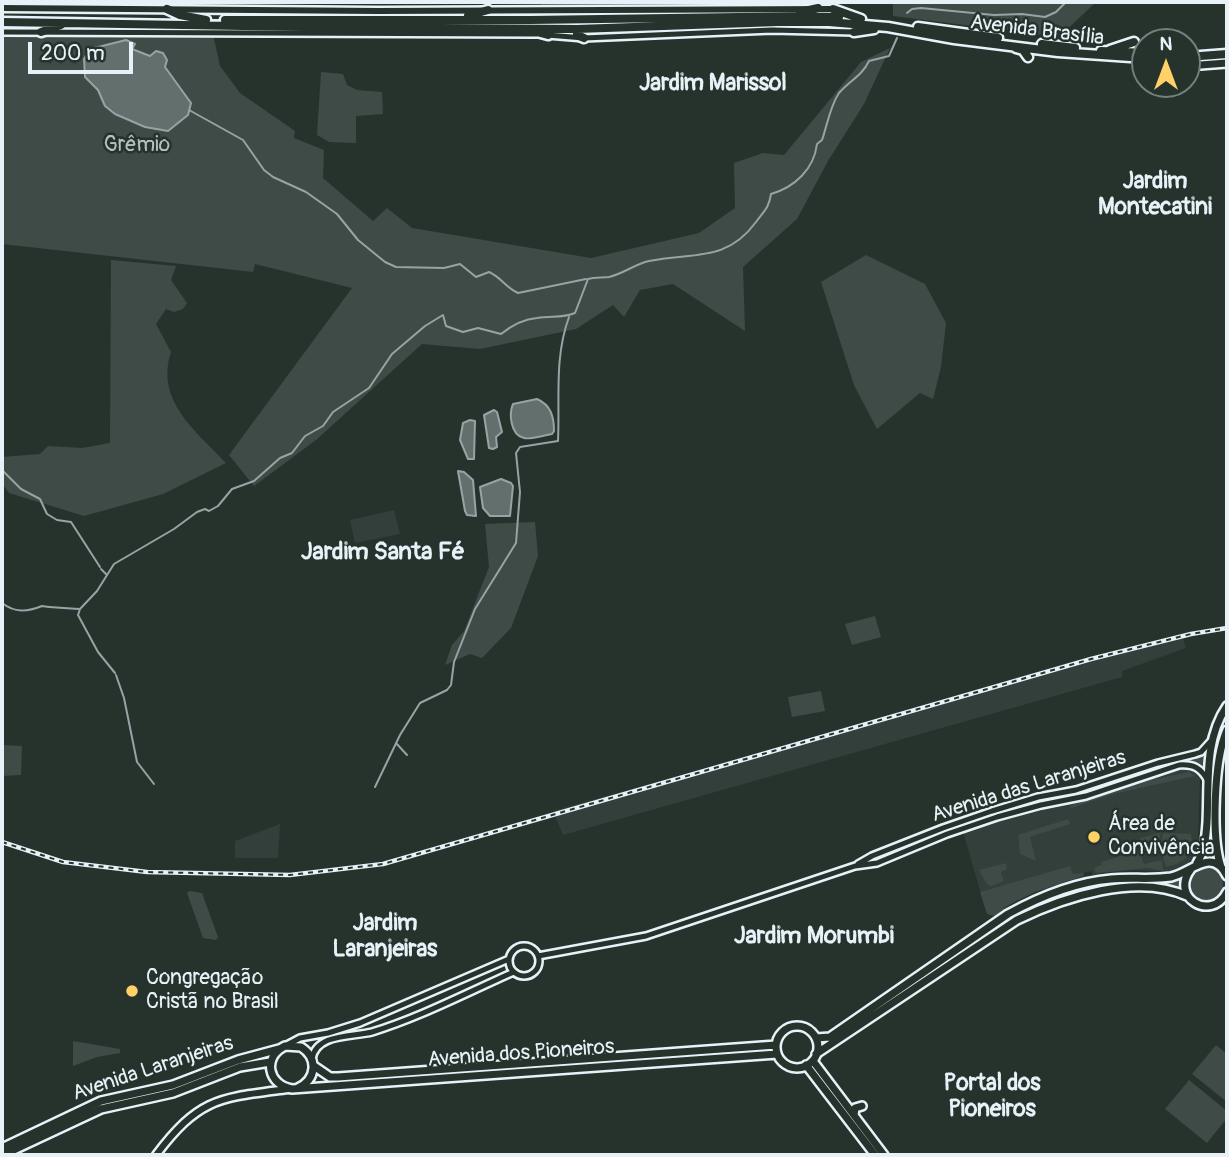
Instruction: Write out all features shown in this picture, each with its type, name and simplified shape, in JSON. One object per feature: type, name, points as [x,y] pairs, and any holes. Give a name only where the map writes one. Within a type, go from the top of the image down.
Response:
[{"type":"highway","points":[[777,16],[818,8]]},
{"type":"highway","points":[[167,9],[180,15],[206,20]]},
{"type":"highway","points":[[833,9],[861,19]]},
{"type":"highway","points":[[469,28],[493,14]]},
{"type":"highway","name":"Avenida Brasília","points":[[2,18],[436,19],[493,14],[531,20],[777,16],[861,19],[1106,51],[1131,52]]},
{"type":"highway","name":"Avenida Brasília","points":[[2,18],[82,23],[457,29],[847,23],[1058,52],[1131,57]]},
{"type":"highway","points":[[584,38],[577,36],[578,29],[584,24],[620,19]]},
{"type":"highway","points":[[41,32],[57,26],[82,23]]},
{"type":"highway","points":[[360,27],[376,29],[386,35]]},
{"type":"highway","points":[[517,27],[548,35]]},
{"type":"highway","points":[[854,32],[888,27]]},
{"type":"highway","points":[[605,36],[609,30],[632,28]]},
{"type":"highway","points":[[430,35],[457,29]]},
{"type":"highway","points":[[1106,51],[1131,43]]},
{"type":"highway","points":[[1003,44],[1023,50],[1028,57]]},
{"type":"highway","points":[[1201,53],[1227,51]]},
{"type":"highway","points":[[1038,58],[1044,53],[1058,52]]},
{"type":"main road","points":[[2,8],[167,9],[231,5],[493,14],[833,9]]},
{"type":"main road","points":[[1201,65],[1227,63]]},
{"type":"main road","points":[[1187,896],[1184,881],[1205,846],[1211,741],[1218,719],[1227,706]]},
{"type":"main road","points":[[1227,730],[1219,760],[1215,839],[1222,868],[1227,876]]},
{"type":"main road","points":[[1222,868],[1212,863],[1194,866],[1171,877],[1108,879],[1062,890],[1030,902],[1008,914],[831,1037],[816,1038],[806,1028],[793,1027],[782,1033],[776,1045],[777,1054],[791,1067],[812,1060],[1017,920],[1043,907],[1114,889],[1169,888],[1203,906],[1224,900],[1227,892]]},
{"type":"main road","points":[[816,1038],[812,1060],[875,1155]]},
{"type":"main road","name":"Avenida dos Pioneiros","points":[[313,1062],[325,1075],[338,1077],[776,1045]]},
{"type":"main road","points":[[282,1047],[301,1047],[313,1062],[308,1082],[295,1088],[285,1088],[274,1080],[270,1062],[282,1047]]},
{"type":"main road","name":"Avenida Laranjeiras","points":[[2,1148],[101,1101],[173,1085],[238,1060],[282,1047]]},
{"type":"main road","name":"Avenida dos Pioneiros","points":[[156,1155],[178,1127],[208,1104],[227,1097],[295,1088],[777,1054]]},
{"type":"main road","points":[[812,1060],[884,1155]]},
{"type":"main road","name":"Avenida Laranjeiras","points":[[3,1155],[101,1109],[173,1093],[240,1067],[270,1062]]},
{"type":"main road","points":[[267,1092],[274,1080]]},
{"type":"main road","points":[[854,1115],[855,1108],[862,1106]]},
{"type":"street","points":[[2,18],[5,11],[17,8]]},
{"type":"street","points":[[2,30],[386,35],[493,32],[584,38],[772,30],[854,32]]},
{"type":"street","name":"Avenida das Laranjeiras","points":[[855,866],[872,856],[943,828],[1038,797],[1076,790],[1201,752],[1211,741]]},
{"type":"street","name":"Avenida das Laranjeiras","points":[[538,956],[646,936],[855,866],[877,863],[997,817],[1086,796],[1179,765],[1197,767],[1209,784]]},
{"type":"street","points":[[313,1062],[316,1047],[326,1041],[381,1029],[514,972],[523,975],[532,973],[538,966],[538,956],[531,948],[522,946],[513,951],[509,959],[514,972]]},
{"type":"street","name":"Avenida Laranjeiras","points":[[282,1047],[300,1038],[360,1023],[509,959]]},
{"type":"shaded area","points":[[2,2],[226,2],[226,5],[2,3]]},
{"type":"shaded area","points":[[126,40],[135,44],[132,49],[150,56],[156,51],[163,53],[167,60],[165,67],[191,103],[188,115],[168,131],[145,127],[115,114],[105,106],[98,90],[85,77],[84,59],[90,49]]},
{"type":"shaded area","points":[[537,399],[551,412],[554,431],[552,434],[534,438],[519,436],[513,428],[511,418],[513,404]]},
{"type":"shaded area","points":[[494,410],[497,412],[502,432],[496,437],[497,447],[493,449],[489,448],[484,415]]},
{"type":"shaded area","points":[[475,421],[474,459],[468,459],[460,440],[463,423]]},
{"type":"shaded area","points":[[458,471],[464,472],[473,480],[476,516],[467,515],[465,511]]},
{"type":"shaded area","points":[[501,479],[513,486],[510,516],[490,516],[483,508],[480,487]]},
{"type":"shaded area","points":[[394,510],[400,534],[355,543],[350,520]]},
{"type":"shaded area","points":[[1182,635],[1186,648],[1122,671],[1122,677],[563,835],[553,811]]},
{"type":"shaded area","points":[[1187,766],[1200,777],[1198,838],[1201,839],[1195,856],[1183,868],[1167,872],[1134,870],[1094,876],[1091,871],[1017,900],[995,916],[987,914],[963,832]]},
{"type":"shaded area","points":[[280,824],[278,858],[235,858],[235,841]]},
{"type":"green space","points":[[536,2],[680,2],[680,4],[546,7]]},
{"type":"green space","points":[[893,2],[1096,2],[1059,37],[893,16]]},
{"type":"green space","name":"Grêmio","points":[[2,34],[213,34],[220,66],[240,93],[295,131],[294,138],[324,150],[323,178],[373,221],[387,208],[412,228],[591,258],[699,233],[735,208],[734,163],[763,153],[784,155],[861,62],[890,48],[864,104],[828,161],[797,219],[743,267],[745,331],[673,284],[640,290],[624,317],[613,305],[576,329],[480,349],[422,344],[316,440],[254,486],[229,455],[352,288],[255,264],[253,272],[2,244]]},
{"type":"green space","points":[[321,72],[343,74],[347,85],[357,90],[382,92],[383,114],[356,116],[356,143],[329,142],[317,135]]},
{"type":"green space","points":[[866,255],[925,284],[946,323],[941,367],[933,399],[920,393],[877,429],[854,385],[821,282]]},
{"type":"green space","points":[[111,260],[176,266],[171,280],[187,303],[183,309],[174,312],[166,309],[156,324],[171,352],[169,386],[181,414],[226,463],[163,494],[84,516],[9,493],[2,483],[2,457],[40,454],[48,446],[82,448],[110,443]]},
{"type":"green space","points":[[535,522],[538,556],[511,628],[482,658],[470,654],[445,665],[452,645],[464,631],[489,567],[485,524]]},
{"type":"green space","points":[[875,616],[881,637],[852,645],[845,624]]},
{"type":"green space","points":[[821,691],[825,711],[792,717],[788,697]]},
{"type":"green space","points":[[2,745],[22,746],[21,775],[2,776]]},
{"type":"green space","points":[[1204,754],[1204,766],[1188,761],[1175,763],[1085,794],[1043,801],[950,831],[947,829],[1038,798]]},
{"type":"green space","points":[[1189,772],[1195,776],[1113,794],[1071,808],[1070,806],[1151,780]]},
{"type":"green space","points":[[1068,819],[1070,824],[1030,837],[1036,861],[1020,854],[1018,835]]},
{"type":"green space","points":[[1161,832],[1158,846],[1143,851],[1141,846],[1129,850],[1126,843]]},
{"type":"green space","points":[[1163,833],[1191,834],[1192,843],[1195,844],[1187,857],[1166,867],[1160,847]]},
{"type":"green space","points":[[1139,850],[1144,864],[1162,860],[1163,871],[1148,868],[1096,873],[1094,868],[1102,865],[1101,862]]},
{"type":"green space","points":[[1006,863],[1007,869],[1001,872],[1004,881],[991,886],[987,884],[979,870]]},
{"type":"green space","points":[[1070,866],[1073,874],[1084,873],[1083,876],[1035,892],[1004,907],[1005,909],[995,916],[987,914],[980,892]]},
{"type":"green space","points":[[1205,867],[1218,872],[1223,885],[1218,898],[1205,903],[1192,898],[1187,885],[1192,872]]},
{"type":"green space","points":[[1180,879],[1180,890],[1144,886],[1077,894],[1042,905],[993,931],[991,929],[1035,902],[1069,891],[1120,883]]},
{"type":"green space","points":[[187,893],[202,893],[218,937],[216,940],[203,938]]},
{"type":"green space","points":[[73,1041],[120,1049],[120,1053],[97,1057],[73,1066]]},
{"type":"green space","points":[[1216,1045],[1227,1054],[1227,1102],[1192,1074]]},
{"type":"green space","points":[[1189,1080],[1227,1111],[1227,1118],[1207,1143],[1165,1109]]},
{"type":"waterway","points":[[907,13],[921,8],[1045,17],[1056,12],[1066,2]]},
{"type":"waterway","points":[[2,603],[12,609],[21,610],[42,606],[80,609],[97,591],[114,564],[174,529],[197,512],[205,509],[209,511],[218,506],[232,489],[254,481],[280,458],[292,453],[305,436],[323,426],[333,412],[369,388],[392,354],[425,326],[443,315],[446,326],[463,332],[478,328],[501,334],[527,320],[575,313],[588,279],[614,276],[649,261],[707,254],[733,244],[745,235],[764,212],[771,194],[788,187],[802,176],[812,161],[817,144],[822,140],[839,93],[863,71],[869,61],[889,56],[897,38]]},
{"type":"waterway","points":[[189,110],[243,140],[264,170],[306,192],[337,214],[358,240],[385,262],[396,267],[444,268],[460,264],[476,277],[489,272],[518,293],[586,279]]},
{"type":"waterway","points":[[375,787],[400,735],[420,703],[447,690],[451,685],[454,662],[475,609],[516,543],[520,492],[516,453],[520,447],[558,441],[559,363],[569,317]]},
{"type":"waterway","points":[[2,470],[21,489],[40,499],[47,514],[57,520],[71,522],[100,567]]},
{"type":"waterway","points":[[101,569],[107,575]]},
{"type":"waterway","points":[[80,609],[78,615],[98,652],[115,673]]},
{"type":"waterway","points":[[116,675],[124,698],[137,762],[154,784]]},
{"type":"waterway","points":[[396,743],[407,755]]},
{"type":"railway","points":[[2,842],[63,862],[147,872],[290,875],[383,864],[1091,659],[1191,634],[1227,628]]},
{"type":"place","name":"Área de Convivência","points":[[1094,837]]},
{"type":"place","name":"Congregação Cristã no Brasil","points":[[132,991]]},
{"type":"district","name":"Jardim Marissol","points":[[713,84]]},
{"type":"district","name":"Jardim Montecatini","points":[[1155,195]]},
{"type":"district","name":"Jardim Santa Fé","points":[[383,553]]},
{"type":"district","name":"Jardim Laranjeiras","points":[[385,937]]},
{"type":"district","name":"Jardim Morumbi","points":[[814,937]]},
{"type":"district","name":"Portal dos Pioneiros","points":[[992,1097]]}]
